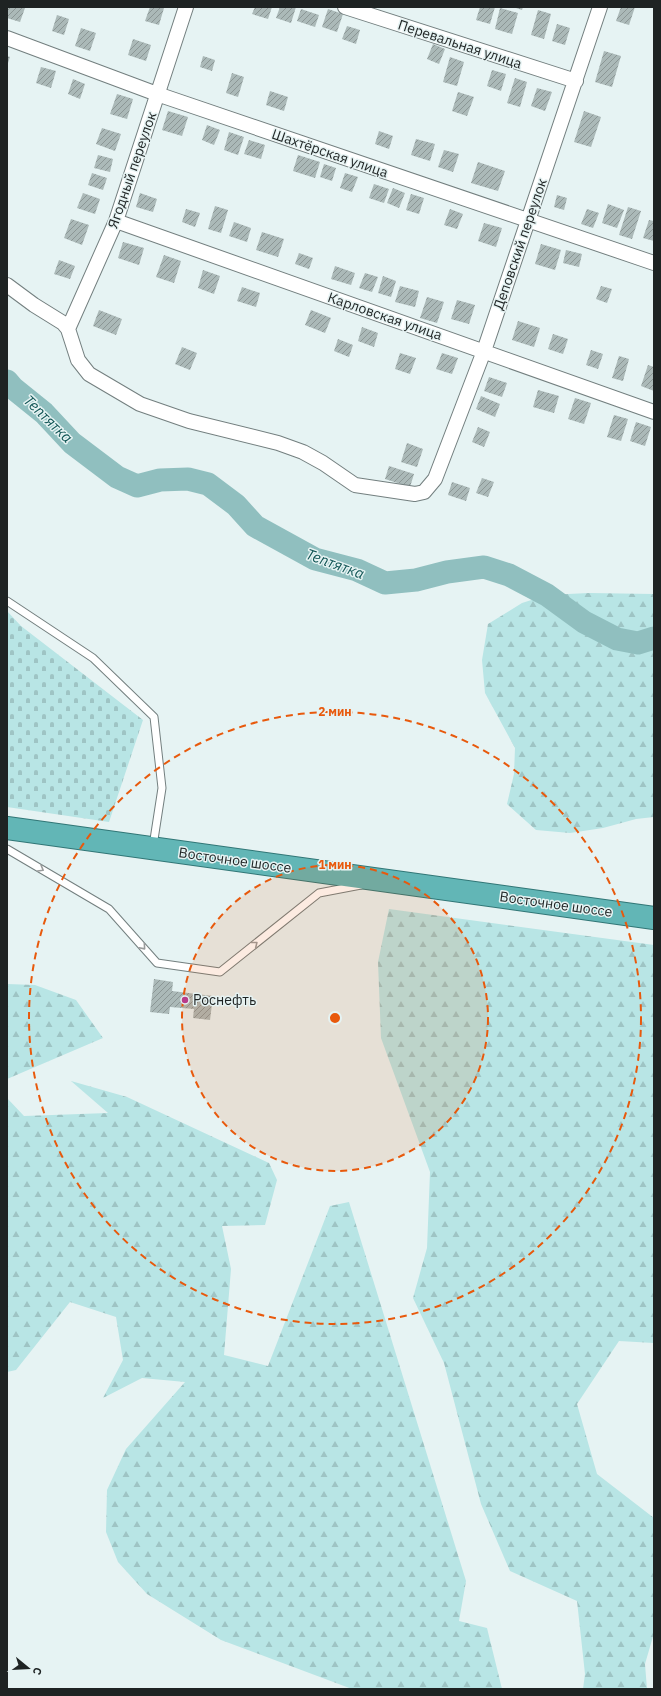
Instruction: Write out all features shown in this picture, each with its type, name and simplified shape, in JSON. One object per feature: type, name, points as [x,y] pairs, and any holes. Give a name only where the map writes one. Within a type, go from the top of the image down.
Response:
[{"type":"highway","name":"Восточное шоссе","points":[[7,828],[654,918]]},
{"type":"street","name":"Ягодный переулок","points":[[68,329],[116,221],[186,7]]},
{"type":"street","name":"Перевальная улица","points":[[345,7],[576,81]]},
{"type":"street","name":"Деповский переулок","points":[[68,329],[78,360],[89,374],[140,404],[189,420],[278,443],[302,452],[323,463],[355,485],[416,494],[424,492],[435,479],[484,351],[600,7]]},
{"type":"street","name":"Шахтёрская улица","points":[[7,38],[157,94],[654,263]]},
{"type":"street","name":"Карловская улица","points":[[116,221],[654,412]]},
{"type":"street","points":[[7,285],[34,305],[57,319],[68,329]]},
{"type":"lane","points":[[7,601],[93,658],[154,717],[162,788],[152,849]]},
{"type":"lane","points":[[7,849],[109,909],[157,963],[220,972],[319,893],[383,881]]},
{"type":"green space","points":[[589,593],[654,594],[654,817],[636,819],[603,828],[570,833],[536,830],[507,804],[514,774],[515,748],[485,693],[482,660],[488,624],[522,603],[547,595]]},
{"type":"green space","points":[[7,611],[21,626],[143,720],[109,822],[7,807]]},
{"type":"green space","points":[[389,909],[654,945],[654,1343],[619,1341],[577,1404],[597,1474],[654,1518],[654,1633],[645,1664],[647,1689],[583,1689],[585,1674],[577,1601],[510,1571],[481,1504],[444,1363],[413,1298],[427,1248],[430,1172],[381,1038],[378,962]]},
{"type":"green space","points":[[7,984],[35,985],[76,1000],[103,1038],[7,1079]]},
{"type":"green space","points":[[71,1081],[127,1097],[269,1163],[277,1180],[265,1225],[222,1226],[231,1269],[224,1355],[268,1366],[330,1206],[349,1202],[466,1581],[459,1621],[487,1628],[502,1689],[352,1689],[221,1640],[147,1594],[118,1562],[106,1532],[107,1490],[126,1449],[185,1382],[142,1378],[103,1398],[123,1360],[116,1317],[70,1302],[16,1370],[7,1372],[7,1098],[24,1116],[108,1113]]},
{"type":"building","points":[[7,7],[25,8],[20,22],[7,18]]},
{"type":"building","points":[[150,7],[164,8],[159,25],[145,21]]},
{"type":"building","points":[[255,7],[272,7],[268,19],[252,14]]},
{"type":"building","points":[[280,7],[296,7],[291,23],[276,18]]},
{"type":"building","points":[[480,7],[495,7],[490,24],[476,20]]},
{"type":"building","points":[[513,7],[523,7],[522,10]]},
{"type":"building","points":[[621,7],[635,7],[629,25],[616,21]]},
{"type":"building","points":[[500,8],[518,13],[512,34],[495,29]]},
{"type":"building","points":[[301,9],[319,15],[315,27],[297,21]]},
{"type":"building","points":[[328,9],[343,14],[337,32],[322,27]]},
{"type":"building","points":[[538,10],[551,14],[544,39],[531,35]]},
{"type":"building","points":[[57,15],[69,19],[64,35],[52,31]]},
{"type":"building","points":[[557,24],[570,28],[565,45],[552,41]]},
{"type":"building","points":[[347,26],[360,30],[356,44],[342,39]]},
{"type":"building","points":[[81,28],[96,33],[90,51],[75,46]]},
{"type":"building","points":[[133,39],[151,45],[146,61],[128,55]]},
{"type":"building","points":[[433,44],[445,49],[439,64],[427,59]]},
{"type":"building","points":[[604,51],[621,56],[612,87],[595,82]]},
{"type":"building","points":[[7,56],[10,57],[7,66]]},
{"type":"building","points":[[203,56],[215,60],[212,71],[200,67]]},
{"type":"building","points":[[450,57],[464,62],[457,86],[443,82]]},
{"type":"building","points":[[41,67],[56,71],[51,88],[36,83]]},
{"type":"building","points":[[492,70],[506,74],[501,91],[487,86]]},
{"type":"building","points":[[232,73],[244,77],[238,97],[226,93]]},
{"type":"building","points":[[515,78],[527,82],[520,107],[507,103]]},
{"type":"building","points":[[73,79],[85,84],[80,99],[68,94]]},
{"type":"building","points":[[537,88],[552,92],[545,111],[531,106]]},
{"type":"building","points":[[270,91],[288,97],[284,111],[266,105]]},
{"type":"building","points":[[458,92],[474,97],[467,116],[452,111]]},
{"type":"building","points":[[117,94],[133,99],[127,119],[110,114]]},
{"type":"building","points":[[168,111],[188,117],[182,136],[162,130]]},
{"type":"building","points":[[584,111],[601,117],[591,147],[574,142]]},
{"type":"building","points":[[207,125],[220,130],[214,145],[202,140]]},
{"type":"building","points":[[102,128],[121,134],[115,151],[96,144]]},
{"type":"building","points":[[379,131],[393,136],[389,149],[375,144]]},
{"type":"building","points":[[229,132],[244,137],[238,155],[224,150]]},
{"type":"building","points":[[416,139],[435,144],[430,161],[411,155]]},
{"type":"building","points":[[249,140],[265,145],[261,159],[244,154]]},
{"type":"building","points":[[444,150],[459,154],[453,172],[438,167]]},
{"type":"building","points":[[98,155],[113,159],[110,172],[94,168]]},
{"type":"building","points":[[298,155],[320,162],[315,178],[293,171]]},
{"type":"building","points":[[478,162],[505,171],[498,191],[471,183]]},
{"type":"building","points":[[324,164],[336,168],[332,181],[320,177]]},
{"type":"building","points":[[92,173],[107,178],[103,190],[88,185]]},
{"type":"building","points":[[345,173],[358,177],[352,192],[340,188]]},
{"type":"building","points":[[374,184],[389,189],[384,203],[369,198]]},
{"type":"building","points":[[393,188],[405,193],[399,208],[387,203]]},
{"type":"building","points":[[83,193],[100,199],[95,214],[77,208]]},
{"type":"building","points":[[140,193],[157,199],[153,212],[136,207]]},
{"type":"building","points":[[411,194],[424,198],[419,214],[406,210]]},
{"type":"building","points":[[557,195],[567,198],[564,210],[554,207]]},
{"type":"building","points":[[608,204],[624,210],[617,228],[602,223]]},
{"type":"building","points":[[215,206],[228,210],[221,233],[208,229]]},
{"type":"building","points":[[628,207],[641,211],[632,239],[619,235]]},
{"type":"building","points":[[186,209],[200,213],[195,227],[182,222]]},
{"type":"building","points":[[450,209],[463,214],[457,229],[444,225]]},
{"type":"building","points":[[587,209],[599,213],[593,228],[581,224]]},
{"type":"building","points":[[71,219],[89,225],[82,245],[64,238]]},
{"type":"building","points":[[649,220],[654,221],[654,241],[643,238]]},
{"type":"building","points":[[234,222],[251,228],[247,242],[229,236]]},
{"type":"building","points":[[484,223],[502,228],[496,247],[478,241]]},
{"type":"building","points":[[262,232],[284,239],[278,257],[256,250]]},
{"type":"building","points":[[123,242],[144,248],[139,265],[118,258]]},
{"type":"building","points":[[541,244],[561,250],[555,270],[535,264]]},
{"type":"building","points":[[566,250],[582,254],[579,267],[563,263]]},
{"type":"building","points":[[299,253],[313,258],[309,269],[295,264]]},
{"type":"building","points":[[164,255],[181,261],[174,283],[156,277]]},
{"type":"building","points":[[59,260],[75,266],[70,279],[54,274]]},
{"type":"building","points":[[335,266],[355,273],[351,285],[331,279]]},
{"type":"building","points":[[203,270],[220,276],[214,294],[198,288]]},
{"type":"building","points":[[365,273],[378,277],[372,292],[359,288]]},
{"type":"building","points":[[383,276],[396,281],[391,297],[378,293]]},
{"type":"building","points":[[400,286],[419,291],[415,307],[395,302]]},
{"type":"building","points":[[601,286],[612,289],[607,303],[596,299]]},
{"type":"building","points":[[242,287],[260,293],[256,307],[237,301]]},
{"type":"building","points":[[427,297],[444,302],[437,323],[420,318]]},
{"type":"building","points":[[457,300],[475,305],[469,324],[451,319]]},
{"type":"building","points":[[99,310],[122,319],[116,335],[93,326]]},
{"type":"building","points":[[311,310],[331,318],[325,333],[305,325]]},
{"type":"building","points":[[518,321],[540,328],[534,347],[512,340]]},
{"type":"building","points":[[362,327],[378,333],[374,347],[358,341]]},
{"type":"building","points":[[553,334],[568,339],[563,354],[548,349]]},
{"type":"building","points":[[338,339],[353,345],[349,357],[334,351]]},
{"type":"building","points":[[182,347],[197,353],[190,370],[175,364]]},
{"type":"building","points":[[591,350],[603,354],[598,369],[586,365]]},
{"type":"building","points":[[400,353],[416,358],[410,374],[395,369]]},
{"type":"building","points":[[442,353],[458,358],[452,374],[436,369]]},
{"type":"building","points":[[619,356],[629,359],[623,381],[612,378]]},
{"type":"building","points":[[648,365],[654,367],[654,391],[641,386]]},
{"type":"building","points":[[489,377],[507,383],[502,397],[484,391]]},
{"type":"building","points":[[538,390],[559,396],[554,413],[533,407]]},
{"type":"building","points":[[481,396],[500,404],[495,417],[476,409]]},
{"type":"building","points":[[575,398],[591,403],[584,424],[568,419]]},
{"type":"building","points":[[614,415],[628,419],[621,441],[607,437]]},
{"type":"building","points":[[636,422],[651,427],[645,446],[630,441]]},
{"type":"building","points":[[478,427],[490,432],[484,447],[472,442]]},
{"type":"building","points":[[407,443],[423,449],[417,467],[401,462]]},
{"type":"building","points":[[389,466],[414,474],[410,487],[385,479]]},
{"type":"building","points":[[482,478],[494,482],[488,497],[476,493]]},
{"type":"building","points":[[452,482],[470,488],[466,501],[448,495]]},
{"type":"building","points":[[154,979],[173,982],[172,991],[213,996],[210,1020],[193,1018],[194,1009],[170,1007],[169,1014],[150,1012]]},
{"type":"waterway","name":"Тептятка","points":[[7,381],[13,388],[44,413],[72,443],[117,477],[137,486],[160,480],[188,479],[208,484],[236,505],[255,526],[315,559],[357,570],[385,583],[416,580],[447,572],[484,567],[509,575],[547,595],[584,622],[617,639],[638,643],[654,638]]},
{"type":"place","name":"Роснефть","points":[[185,1000]]}]
